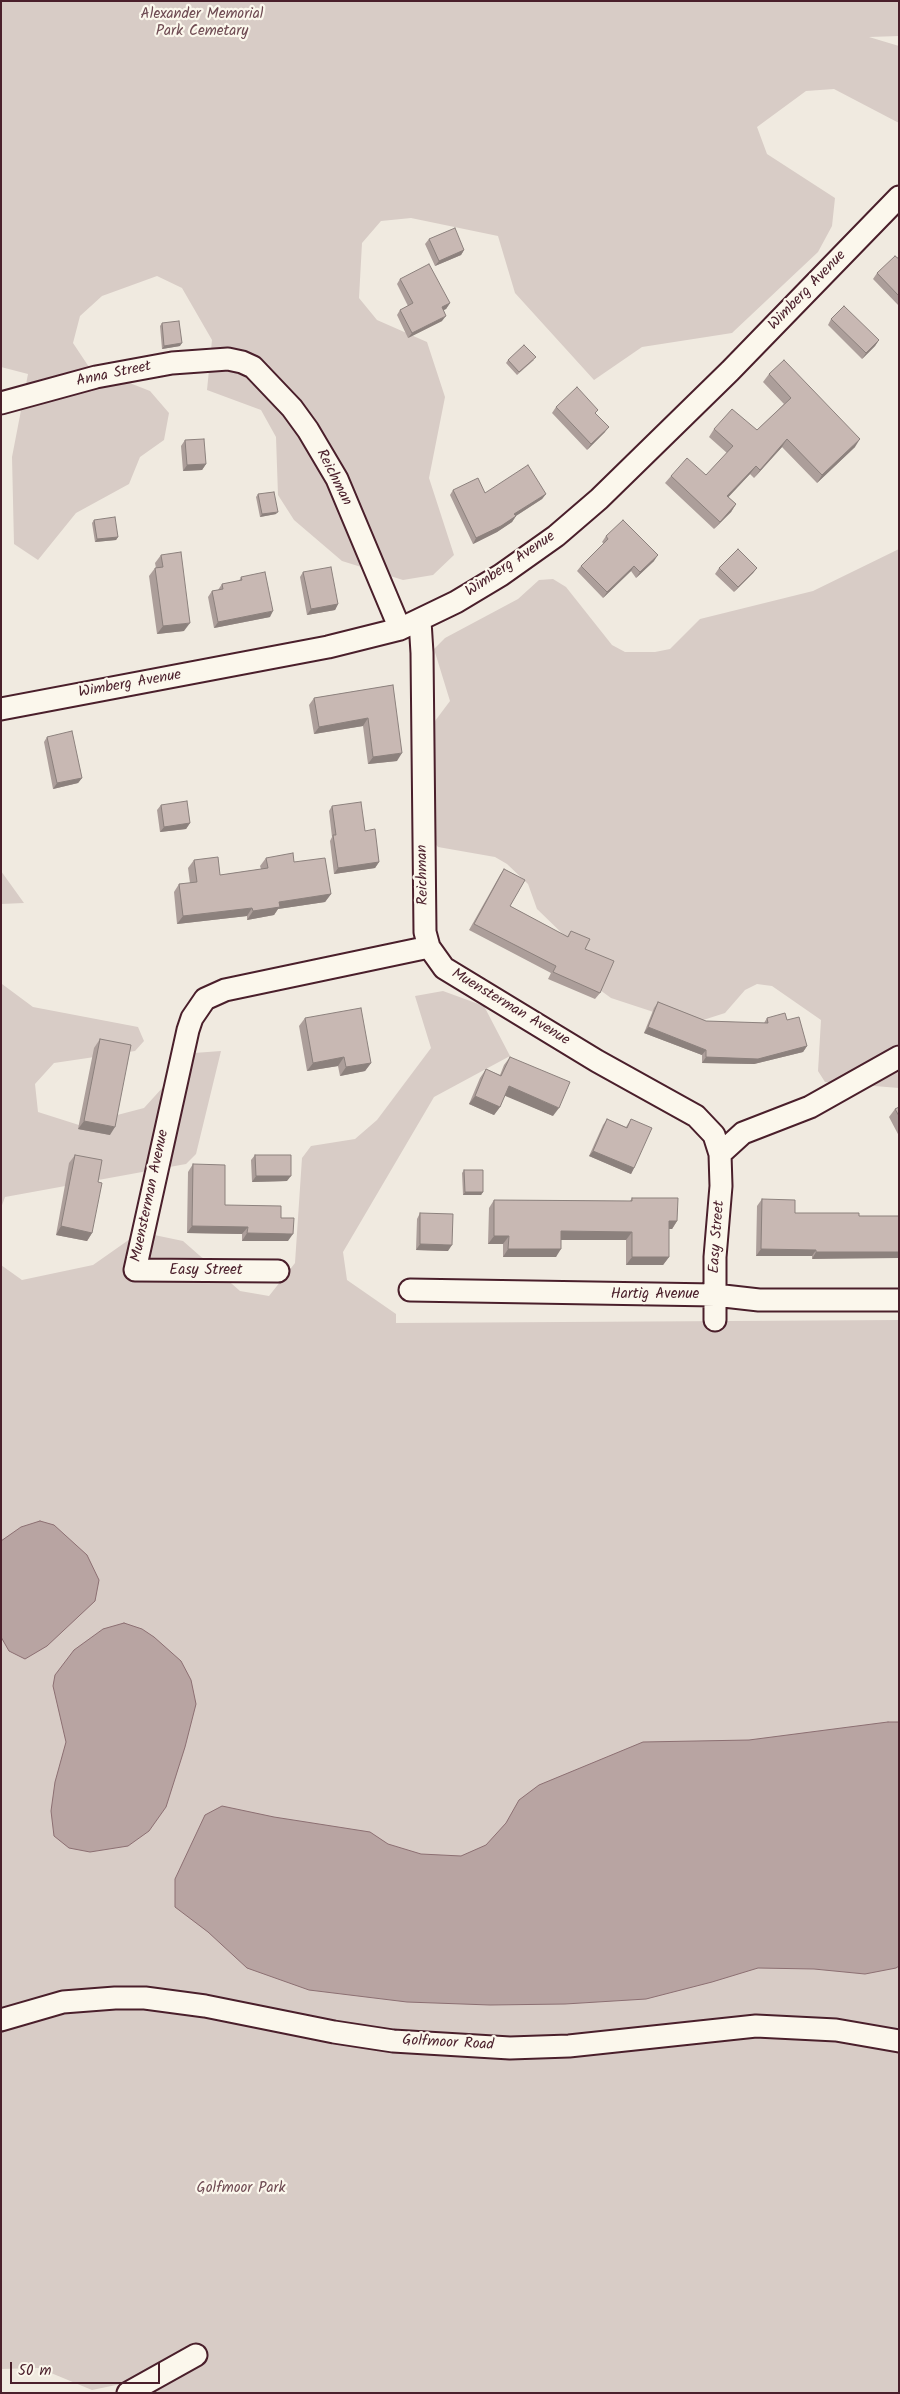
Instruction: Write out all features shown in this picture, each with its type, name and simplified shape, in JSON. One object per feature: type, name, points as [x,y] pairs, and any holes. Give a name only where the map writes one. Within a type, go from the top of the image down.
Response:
[{"type":"street","name":"Wimberg Avenue","points":[[1,709],[309,650],[400,630],[420,622],[501,575],[556,536],[599,499],[730,371],[899,197]]},
{"type":"street","name":"Reichman","points":[[228,359],[253,367],[292,408],[308,430],[337,479],[400,630]]},
{"type":"street","name":"Anna Street","points":[[1,403],[96,377],[172,363],[228,359]]},
{"type":"street","name":"Reichman","points":[[420,622],[422,653],[424,932],[429,947]]},
{"type":"street","name":"Muensterman Avenue","points":[[135,1270],[188,1030],[199,1005],[211,996],[225,990],[429,947],[444,968],[596,1061],[696,1116],[714,1135],[720,1154]]},
{"type":"street","points":[[720,1154],[743,1133],[810,1106],[899,1057]]},
{"type":"street","name":"Easy Street","points":[[714,1320],[715,1257],[721,1186],[720,1154]]},
{"type":"street","name":"Easy Street","points":[[135,1270],[278,1271]]},
{"type":"street","name":"Hartig Avenue","points":[[410,1290],[715,1295],[759,1300],[899,1300]]},
{"type":"street","name":"Golfmoor Road","points":[[1,2020],[63,2002],[144,1998],[205,2006],[334,2032],[393,2041],[510,2048],[569,2046],[756,2026],[836,2030],[899,2041]]},
{"type":"street","points":[[128,2393],[196,2355]]},
{"type":"green space","name":"Alexander Memorial Park Cemetary","points":[[1,1],[899,1],[899,36],[869,37],[899,46],[899,123],[834,89],[806,91],[757,127],[767,154],[835,198],[832,226],[818,252],[732,333],[642,347],[594,380],[515,293],[498,236],[411,218],[381,221],[362,243],[359,298],[377,320],[427,342],[445,397],[429,478],[454,555],[433,575],[403,580],[342,561],[294,520],[278,495],[276,437],[261,410],[207,390],[212,340],[182,288],[157,276],[102,296],[80,316],[73,343],[89,367],[150,391],[169,413],[164,440],[140,457],[129,484],[76,513],[38,560],[14,544],[12,457],[28,374],[1,367]]},
{"type":"green space","points":[[899,549],[899,1088],[825,1082],[818,1071],[821,1020],[772,986],[757,984],[745,990],[725,1013],[697,1022],[684,1022],[611,998],[600,990],[569,940],[537,909],[528,884],[507,864],[495,857],[438,847],[429,836],[432,725],[450,701],[434,649],[445,638],[518,599],[539,580],[553,579],[566,587],[612,645],[625,652],[655,652],[670,649],[700,619],[813,591]]},
{"type":"green space","points":[[1,871],[24,903],[1,904]]},
{"type":"green space","points":[[1,980],[2,984],[33,1007],[138,1027],[144,1041],[135,1051],[54,1063],[35,1084],[38,1112],[79,1125],[144,1108],[194,1053],[221,1051],[196,1154],[186,1164],[5,1197],[1,1208]]},
{"type":"green space","name":"Golfmoor Park","points":[[443,991],[484,1006],[510,1056],[434,1097],[343,1252],[347,1280],[396,1314],[396,1323],[899,1320],[899,2393],[157,2393],[141,2377],[121,2384],[92,2390],[39,2368],[1,2369],[1,1265],[22,1280],[93,1265],[140,1232],[183,1241],[240,1291],[269,1296],[295,1263],[302,1158],[311,1146],[355,1139],[377,1120],[431,1048],[415,996]]},
{"type":"shaded area","points":[[40,1521],[54,1525],[87,1555],[99,1580],[95,1601],[47,1646],[25,1659],[9,1651],[1,1637],[1,1541],[21,1527]]},
{"type":"shaded area","points":[[124,1623],[142,1629],[154,1637],[181,1661],[191,1680],[196,1704],[166,1807],[149,1831],[128,1846],[90,1852],[69,1848],[54,1836],[51,1811],[55,1782],[66,1742],[53,1686],[55,1675],[74,1650],[103,1629]]},
{"type":"shaded area","points":[[899,1722],[899,1966],[896,1968],[865,1974],[814,1969],[758,1968],[646,1999],[565,2004],[490,2005],[407,2002],[309,1990],[247,1968],[208,1932],[175,1907],[175,1879],[205,1815],[222,1806],[274,1817],[370,1832],[388,1844],[421,1854],[461,1856],[486,1845],[506,1823],[519,1800],[539,1785],[643,1742],[749,1740]]},
{"type":"building","points":[[455,228],[464,250],[439,261],[429,239]]},
{"type":"building","points":[[895,256],[899,259],[899,296],[877,273]]},
{"type":"building","points":[[429,264],[450,303],[442,307],[446,316],[412,333],[400,310],[413,303],[400,279]]},
{"type":"building","points":[[844,306],[879,340],[866,353],[831,319]]},
{"type":"building","points":[[179,321],[182,343],[164,346],[162,323]]},
{"type":"building","points":[[524,345],[536,357],[519,372],[508,360]]},
{"type":"building","points":[[784,360],[860,439],[822,475],[787,439],[760,470],[756,466],[727,496],[736,504],[720,522],[671,476],[687,458],[706,475],[733,446],[714,429],[732,409],[757,430],[791,398],[769,374]]},
{"type":"building","points":[[577,387],[598,410],[595,413],[609,427],[591,444],[556,407]]},
{"type":"building","points":[[204,439],[206,464],[187,465],[185,440]]},
{"type":"building","points":[[528,465],[546,494],[514,514],[516,516],[501,526],[476,538],[453,490],[478,478],[485,493]]},
{"type":"building","points":[[274,492],[278,512],[262,514],[258,494]]},
{"type":"building","points":[[115,517],[118,537],[97,539],[94,520]]},
{"type":"building","points":[[623,520],[658,555],[640,572],[634,566],[607,592],[581,566],[608,539],[606,536]]},
{"type":"building","points":[[738,549],[757,568],[738,587],[719,568]]},
{"type":"building","points":[[181,552],[190,623],[163,626],[155,568],[163,567],[161,555]]},
{"type":"building","points":[[331,567],[338,604],[311,609],[303,572]]},
{"type":"building","points":[[265,572],[273,611],[218,622],[212,591],[223,589],[222,584],[242,580],[241,577]]},
{"type":"building","points":[[393,685],[402,753],[373,757],[368,718],[319,727],[314,698]]},
{"type":"building","points":[[72,731],[82,778],[57,783],[47,737]]},
{"type":"building","points":[[187,801],[190,823],[164,827],[161,805]]},
{"type":"building","points":[[361,802],[365,831],[375,829],[379,862],[338,868],[333,835],[336,835],[332,806]]},
{"type":"building","points":[[293,853],[294,862],[325,858],[331,894],[279,902],[280,907],[253,911],[252,908],[183,916],[179,884],[197,882],[194,860],[218,857],[220,875],[268,868],[266,858]]},
{"type":"building","points":[[504,869],[525,880],[510,906],[568,937],[571,931],[590,939],[585,949],[614,961],[600,993],[553,972],[556,966],[474,924]]},
{"type":"building","points":[[658,1002],[706,1021],[768,1023],[767,1018],[785,1013],[787,1020],[799,1017],[807,1046],[758,1059],[706,1057],[706,1050],[648,1027]]},
{"type":"building","points":[[361,1008],[371,1063],[346,1067],[344,1057],[313,1063],[305,1018]]},
{"type":"building","points":[[100,1039],[131,1045],[115,1127],[84,1121]]},
{"type":"building","points":[[510,1057],[570,1082],[559,1108],[509,1086],[500,1107],[475,1096],[486,1069],[501,1076]]},
{"type":"building","points":[[899,1107],[899,1116],[895,1109]]},
{"type":"building","points":[[607,1119],[627,1128],[631,1119],[652,1128],[634,1168],[593,1151]]},
{"type":"building","points":[[75,1155],[102,1160],[98,1182],[102,1183],[92,1233],[61,1226]]},
{"type":"building","points":[[255,1155],[291,1155],[291,1176],[256,1176]]},
{"type":"building","points":[[193,1164],[225,1165],[225,1205],[281,1206],[281,1218],[294,1218],[293,1234],[247,1233],[248,1227],[192,1226]]},
{"type":"building","points":[[464,1170],[483,1170],[483,1192],[465,1192]]},
{"type":"building","points":[[632,1198],[678,1198],[677,1221],[669,1221],[669,1257],[632,1257],[632,1232],[561,1231],[561,1249],[508,1249],[509,1236],[494,1236],[494,1200],[632,1201]]},
{"type":"building","points":[[762,1199],[795,1200],[795,1213],[859,1213],[859,1216],[899,1216],[899,1252],[816,1252],[816,1250],[761,1249]]},
{"type":"building","points":[[420,1213],[453,1214],[452,1245],[420,1244]]}]
